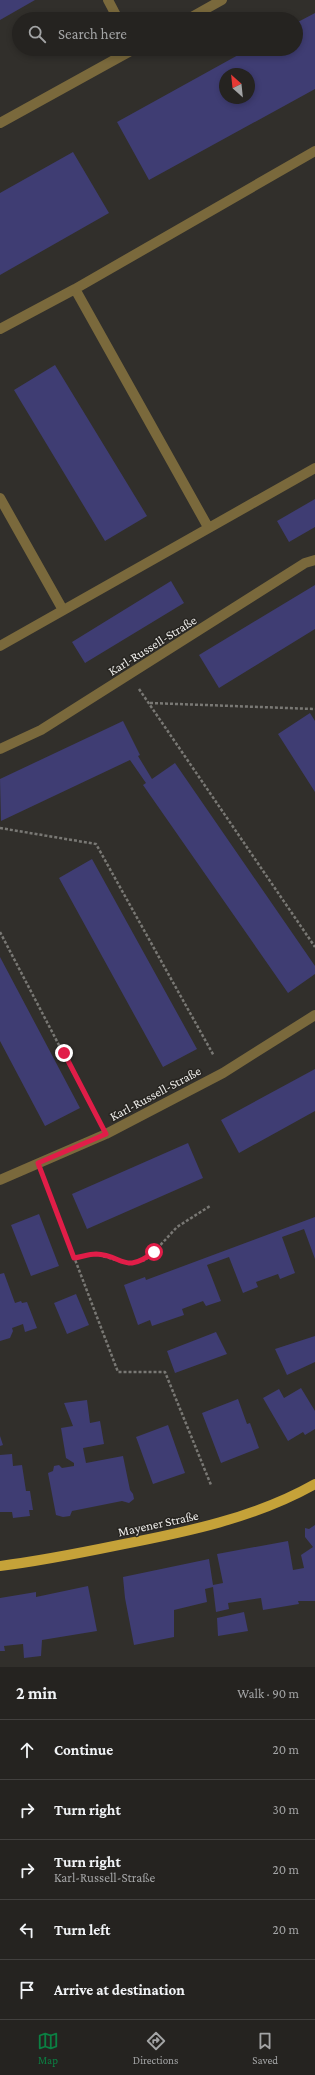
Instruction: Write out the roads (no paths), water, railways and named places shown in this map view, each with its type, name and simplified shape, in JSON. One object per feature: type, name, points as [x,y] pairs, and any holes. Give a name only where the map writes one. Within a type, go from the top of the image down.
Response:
[{"type":"main road","name":"Mayener Straße","points":[[0,1566],[32,1562],[193,1530],[276,1502],[315,1484]]},
{"type":"street","points":[[108,0],[114,12]]},
{"type":"street","points":[[201,12],[222,0]]},
{"type":"street","points":[[1,120],[121,56]]},
{"type":"street","points":[[0,329],[75,289],[315,151]]},
{"type":"street","points":[[75,289],[208,527]]},
{"type":"street","points":[[0,646],[208,527],[315,468]]},
{"type":"street","points":[[0,498],[63,610]]},
{"type":"street","name":"Karl-Russell-Straße","points":[[0,749],[41,730],[305,563],[315,560]]},
{"type":"street","name":"Karl-Russell-Straße","points":[[0,1180],[106,1134],[223,1072],[315,1015]]}]
